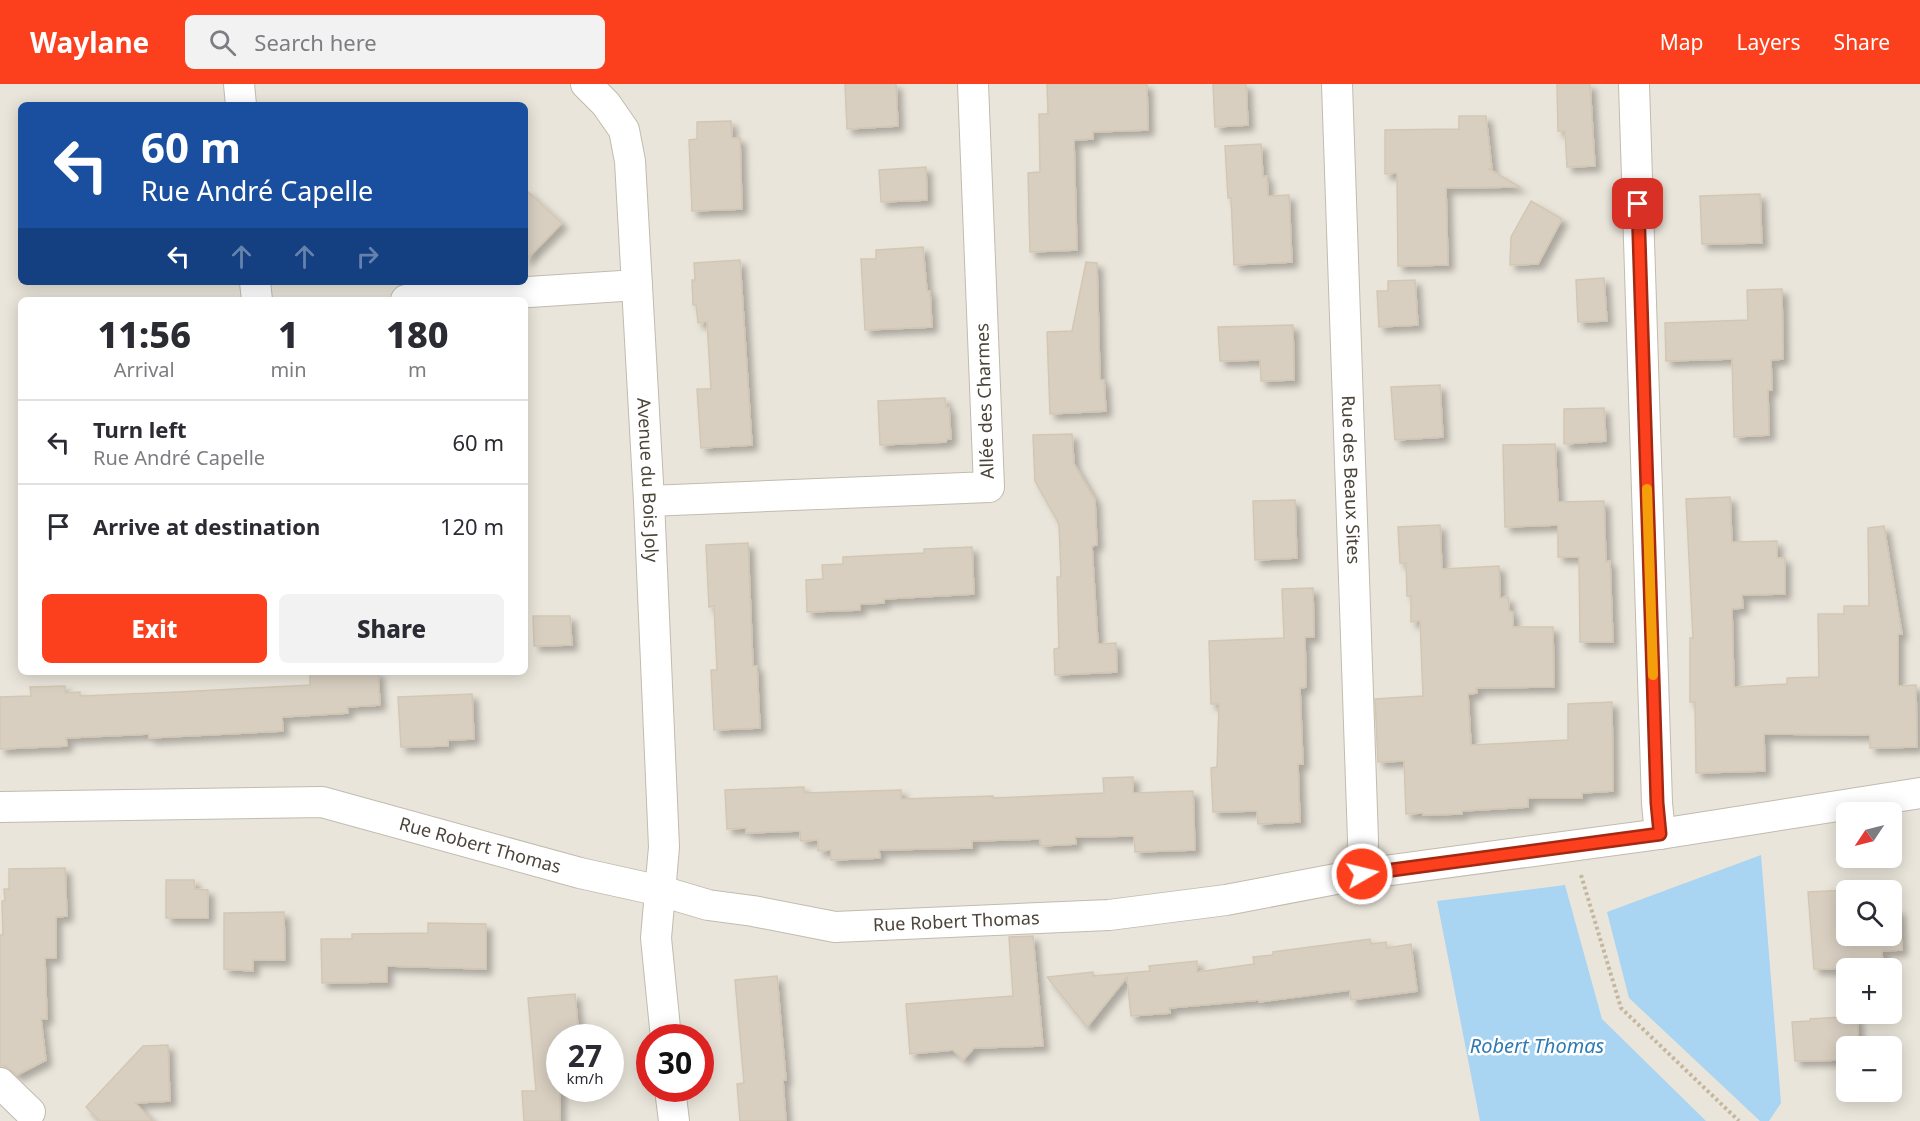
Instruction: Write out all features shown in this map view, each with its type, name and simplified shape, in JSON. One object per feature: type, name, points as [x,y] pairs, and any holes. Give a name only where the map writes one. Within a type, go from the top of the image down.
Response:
[{"type":"street","points":[[239,84],[241,102]]},
{"type":"street","name":"Avenue du Bois Joly","points":[[586,84],[606,104],[624,130],[630,161],[649,501],[664,847],[656,938],[665,1024]]},
{"type":"street","name":"Allée des Charmes","points":[[649,501],[989,487],[973,84]]},
{"type":"street","name":"Rue des Beaux Sites","points":[[1337,84],[1363,840],[1362,874]]},
{"type":"street","points":[[1634,84],[1656,791],[1660,834]]},
{"type":"street","points":[[452,297],[637,285]]},
{"type":"street","name":"Rue Robert Thomas","points":[[0,807],[321,802],[580,873],[661,891],[708,905],[835,927],[1109,915],[1226,900],[1362,874],[1660,834],[1920,793]]},
{"type":"street","points":[[0,1083],[30,1112]]},
{"type":"street","points":[[672,1102],[674,1121]]},
{"type":"path","points":[[1578,866],[1621,1008],[1739,1121]]},
{"type":"shaded area","points":[[0,84],[1920,84],[1920,1121],[0,1121]]},
{"type":"water","name":"Robert Thomas","points":[[1761,855],[1781,1103],[1769,1121],[1760,1121],[1629,998],[1607,912]]},
{"type":"water","name":"Robert Thomas","points":[[1565,885],[1602,1019],[1706,1121],[1480,1121],[1437,901]]},
{"type":"building","points":[[845,84],[896,84],[898,126],[847,129]]},
{"type":"building","points":[[1047,84],[1147,84],[1148,130],[1093,132],[1093,139],[1074,140],[1077,250],[1030,252],[1028,173],[1040,172],[1039,114],[1048,114]]},
{"type":"building","points":[[1213,84],[1246,84],[1248,125],[1215,127]]},
{"type":"building","points":[[1557,84],[1590,84],[1595,166],[1567,167],[1565,131],[1558,131]]},
{"type":"building","points":[[1459,116],[1486,116],[1492,169],[1489,169],[1520,187],[1446,188],[1448,265],[1398,266],[1397,173],[1385,174],[1385,130],[1459,129]]},
{"type":"building","points":[[731,121],[732,138],[740,138],[742,209],[692,211],[689,140],[697,139],[697,122]]},
{"type":"building","points":[[1261,144],[1263,177],[1267,176],[1268,196],[1289,195],[1292,262],[1234,265],[1231,198],[1228,198],[1225,146]]},
{"type":"building","points":[[926,167],[927,200],[881,202],[879,170]]},
{"type":"building","points":[[528,192],[562,223],[528,258]]},
{"type":"building","points":[[1760,194],[1762,243],[1702,244],[1700,196]]},
{"type":"building","points":[[1531,201],[1562,219],[1538,264],[1510,265],[1511,237]]},
{"type":"building","points":[[923,247],[927,291],[930,291],[932,327],[865,330],[861,259],[876,259],[876,250]]},
{"type":"building","points":[[740,260],[752,445],[701,448],[697,389],[711,389],[707,322],[698,323],[696,305],[693,305],[694,263]]},
{"type":"building","points":[[1086,262],[1097,263],[1100,380],[1104,380],[1106,411],[1050,414],[1047,332],[1072,331]]},
{"type":"building","points":[[1604,278],[1607,321],[1578,322],[1576,280]]},
{"type":"building","points":[[1415,280],[1418,325],[1379,327],[1377,291],[1388,291],[1388,281]]},
{"type":"building","points":[[1782,289],[1783,359],[1771,360],[1772,390],[1768,390],[1769,435],[1734,437],[1732,359],[1666,361],[1665,323],[1748,320],[1747,290]]},
{"type":"building","points":[[1293,325],[1294,380],[1261,381],[1260,360],[1220,361],[1218,327]]},
{"type":"building","points":[[1440,385],[1443,437],[1395,440],[1391,387]]},
{"type":"building","points":[[945,398],[946,407],[949,407],[951,439],[947,439],[946,442],[880,445],[878,401]]},
{"type":"building","points":[[1604,408],[1606,441],[1564,444],[1564,409]]},
{"type":"building","points":[[1072,434],[1074,464],[1095,500],[1097,545],[1092,546],[1098,644],[1116,643],[1117,672],[1055,675],[1054,649],[1059,648],[1057,577],[1061,577],[1059,524],[1035,481],[1033,435]]},
{"type":"building","points":[[1555,444],[1558,502],[1604,501],[1606,562],[1610,561],[1613,642],[1580,642],[1579,557],[1558,557],[1558,525],[1505,527],[1503,445]]},
{"type":"building","points":[[1730,497],[1732,542],[1777,541],[1777,558],[1785,558],[1785,594],[1742,595],[1743,608],[1732,609],[1734,687],[1787,684],[1787,678],[1819,677],[1818,614],[1844,614],[1844,606],[1869,606],[1868,528],[1884,526],[1902,634],[1898,634],[1898,686],[1916,685],[1917,747],[1870,748],[1870,735],[1764,734],[1765,771],[1696,773],[1695,702],[1690,702],[1690,638],[1693,638],[1686,499]]},
{"type":"building","points":[[1295,500],[1297,558],[1255,560],[1253,501]]},
{"type":"building","points":[[1440,525],[1442,569],[1499,566],[1500,598],[1508,597],[1509,611],[1513,612],[1513,627],[1553,627],[1554,687],[1476,688],[1477,693],[1468,694],[1471,745],[1568,740],[1568,704],[1612,702],[1613,791],[1582,793],[1582,798],[1528,798],[1528,807],[1462,811],[1462,814],[1406,814],[1404,761],[1378,762],[1375,699],[1423,696],[1420,621],[1411,622],[1411,596],[1407,596],[1406,563],[1400,563],[1398,527]]},
{"type":"building","points":[[748,543],[753,666],[757,666],[760,728],[714,730],[711,670],[717,670],[714,606],[709,607],[706,545]]},
{"type":"building","points":[[972,547],[974,594],[884,599],[884,603],[860,604],[860,610],[807,612],[806,580],[823,579],[822,565],[843,564],[843,557],[924,553],[924,549]]},
{"type":"building","points":[[1313,588],[1314,637],[1305,637],[1306,687],[1300,688],[1303,764],[1298,764],[1300,822],[1258,824],[1257,811],[1213,812],[1211,768],[1217,767],[1219,704],[1211,704],[1209,641],[1284,638],[1282,589]]},
{"type":"building","points":[[533,616],[570,616],[572,645],[534,646]]},
{"type":"building","points":[[310,675],[378,675],[380,705],[347,707],[348,713],[282,717],[283,731],[149,738],[149,734],[66,738],[67,746],[0,749],[0,697],[31,696],[30,687],[65,686],[65,693],[80,692],[80,696],[310,685]]},
{"type":"building","points":[[472,694],[474,739],[448,740],[448,746],[401,747],[398,697]]},
{"type":"building","points":[[1133,777],[1133,793],[1193,791],[1195,850],[1135,852],[1134,836],[1075,837],[1076,844],[1041,846],[1040,839],[972,841],[972,848],[879,850],[880,858],[831,860],[831,850],[818,851],[818,840],[801,841],[800,831],[746,833],[746,828],[727,829],[725,790],[804,787],[804,793],[901,790],[901,799],[993,796],[994,798],[1104,793],[1103,778]]},
{"type":"building","points":[[65,868],[67,916],[56,917],[56,958],[45,958],[47,1019],[41,1019],[46,1060],[17,1075],[5,1066],[0,1066],[0,935],[3,935],[4,889],[9,889],[9,869]]},
{"type":"building","points":[[166,880],[194,880],[195,889],[208,890],[208,918],[166,918]]},
{"type":"building","points":[[1836,891],[1836,946],[1902,946],[1902,950],[1882,951],[1882,958],[1836,958],[1836,969],[1814,969],[1808,892]]},
{"type":"building","points":[[284,912],[285,960],[253,960],[253,971],[224,969],[224,913]]},
{"type":"building","points":[[428,923],[486,924],[486,969],[387,966],[387,982],[322,983],[321,939],[352,939],[352,934],[428,933]]},
{"type":"building","points":[[1033,936],[1043,1046],[974,1048],[963,1060],[953,1050],[910,1054],[906,1004],[1013,996],[1009,937]]},
{"type":"building","points":[[1370,939],[1371,944],[1386,942],[1387,948],[1411,944],[1417,991],[1351,1000],[1350,990],[1259,1002],[1259,1000],[1169,1008],[1170,1013],[1131,1016],[1127,977],[1087,1027],[1047,977],[1093,972],[1093,976],[1150,971],[1149,966],[1197,961],[1197,972],[1254,964],[1253,957],[1273,955],[1273,952]]},
{"type":"building","points":[[777,976],[786,1080],[783,1080],[786,1121],[740,1121],[737,1084],[744,1083],[735,980]]},
{"type":"building","points":[[575,994],[578,1024],[546,1024],[546,1102],[560,1102],[560,1121],[524,1121],[522,1091],[536,1091],[528,998]]},
{"type":"building","points":[[1836,1017],[1836,1024],[1858,1024],[1858,1036],[1836,1036],[1836,1060],[1795,1061],[1792,1022],[1810,1021],[1810,1019]]},
{"type":"building","points":[[168,1045],[170,1101],[135,1103],[153,1121],[100,1121],[86,1107],[143,1046]]},
{"type":"slow traffic","points":[[1647,489],[1653,675]]},
{"type":"route","points":[[1362,874],[1660,834],[1657,803],[1638,204]]}]
